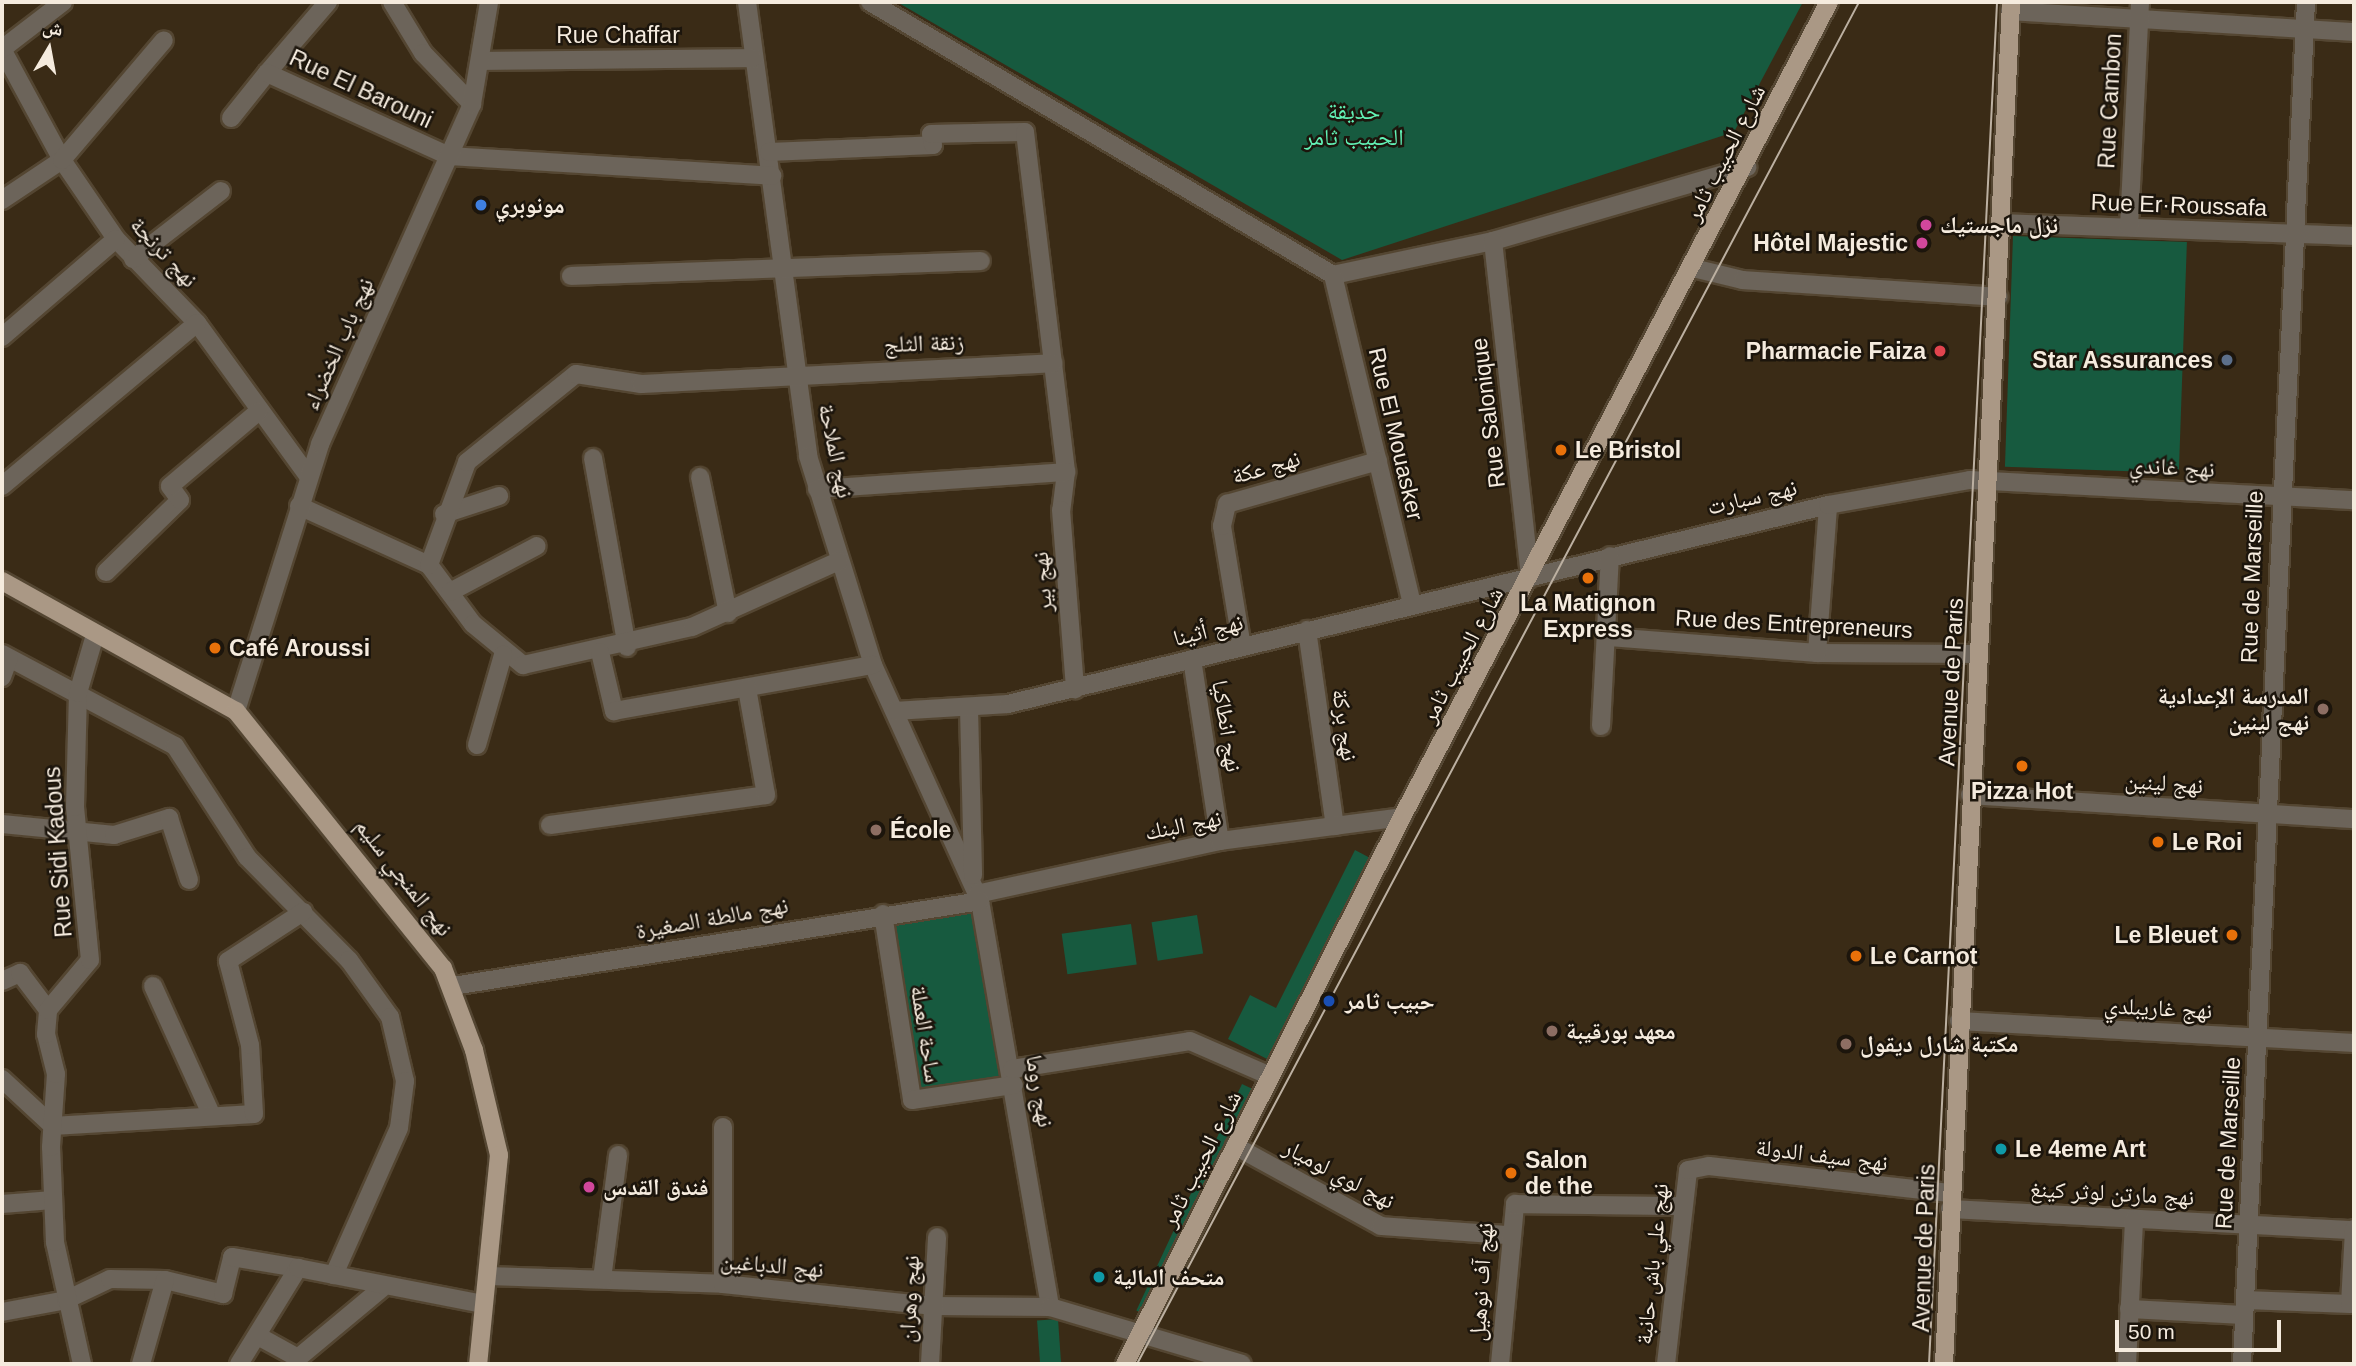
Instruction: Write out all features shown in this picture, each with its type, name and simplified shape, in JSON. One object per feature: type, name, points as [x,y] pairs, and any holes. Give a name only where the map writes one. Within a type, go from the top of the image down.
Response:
[{"type":"main road","name":"شارع الحبيب ثامر","points":[[1142,1333],[1402,817],[1747,167],[1829,2]]},
{"type":"main road","name":"Avenue de Paris","points":[[1944,1364],[1976,654],[1998,296],[2011,6]]},
{"type":"main road","name":"نهج المنجي سليم","points":[[2,581],[236,712],[347,843],[453,986],[496,1129],[488,1276],[478,1364]]},
{"type":"main road","points":[[1125,1364],[1142,1333]]},
{"type":"street","points":[[2,49],[63,2]]},
{"type":"street","points":[[267,74],[328,2]]},
{"type":"street","points":[[392,2],[423,53],[472,104]]},
{"type":"street","name":"نهج باب الخضراء","points":[[236,712],[308,476],[472,104],[484,61],[489,2]]},
{"type":"street","name":"نهج الملاحة","points":[[747,2],[753,58],[769,152],[796,372],[817,489],[873,665],[977,893]]},
{"type":"street","points":[[870,2],[1334,275],[1493,241],[1747,167]]},
{"type":"street","name":"Rue de Marseille","points":[[2242,1364],[2280,496],[2306,2]]},
{"type":"street","points":[[2011,6],[2139,10],[2304,30],[2354,32]]},
{"type":"street","name":"Rue Cambon","points":[[2129,227],[2139,10]]},
{"type":"street","points":[[2,200],[62,160],[164,40]]},
{"type":"street","name":"نهج ترنجة","points":[[2,49],[62,160],[116,239],[133,260],[197,323],[308,476]]},
{"type":"street","name":"Rue Chaffar","points":[[484,61],[753,58]]},
{"type":"street","name":"Rue El Barouni","points":[[231,118],[267,74],[449,156]]},
{"type":"street","name":"نهج بير","points":[[769,152],[933,145],[931,135],[1025,132],[1066,472],[1061,510],[1075,689]]},
{"type":"street","points":[[449,156],[772,176]]},
{"type":"street","points":[[133,260],[221,191]]},
{"type":"street","name":"Rue Er·Roussafa","points":[[2001,223],[2354,236]]},
{"type":"street","points":[[2,337],[116,239]]},
{"type":"street","name":"Rue Salonique","points":[[1493,241],[1531,578]]},
{"type":"street","points":[[571,276],[981,261]]},
{"type":"street","points":[[1693,268],[1744,280],[1998,296]]},
{"type":"street","name":"Rue El Mouasker","points":[[1334,275],[1412,605]]},
{"type":"street","points":[[2,486],[197,323]]},
{"type":"street","name":"زنقة الثلج","points":[[429,565],[444,513],[467,462],[576,374],[641,384],[796,372],[1053,363]]},
{"type":"street","points":[[106,572],[180,500],[170,486],[260,411]]},
{"type":"street","points":[[593,458],[627,647]]},
{"type":"street","name":"نهج عكة","points":[[1242,647],[1222,526],[1227,504],[1378,461]]},
{"type":"street","points":[[817,489],[1066,472]]},
{"type":"street","points":[[700,477],[728,612]]},
{"type":"street","name":"نهج غاندي","points":[[1987,481],[2354,500]]},
{"type":"street","name":"نهج سبارت","points":[[1531,578],[1610,556],[1828,505],[1987,481]]},
{"type":"street","points":[[444,513],[499,496]]},
{"type":"street","points":[[1817,653],[1828,505]]},
{"type":"street","points":[[299,506],[429,565],[503,655],[523,665],[627,647],[728,612],[839,561]]},
{"type":"street","points":[[450,592],[537,546]]},
{"type":"street","points":[[1601,726],[1609,638],[1610,556]]},
{"type":"street","name":"نهج أثينا","points":[[895,711],[969,708],[1075,689],[1307,630],[1531,578]]},
{"type":"street","name":"نهج بركة","points":[[1307,630],[1335,826]]},
{"type":"street","name":"Rue Sidi Kadous","points":[[48,1010],[90,960],[78,836],[78,693],[95,635]]},
{"type":"street","name":"Rue des Entrepreneurs","points":[[1609,638],[1817,653],[1976,654]]},
{"type":"street","points":[[600,652],[614,711],[873,665]]},
{"type":"street","points":[[477,745],[503,655]]},
{"type":"street","points":[[2,677],[6,656],[175,746],[247,857],[349,960],[390,1017],[405,1081],[399,1128],[334,1275]]},
{"type":"street","name":"نهج انطاكيا","points":[[1192,659],[1220,841]]},
{"type":"street","points":[[550,825],[766,796],[747,688]]},
{"type":"street","points":[[969,708],[977,893]]},
{"type":"street","name":"نهج لينين","points":[[1970,795],[2354,819]]},
{"type":"street","name":"نهج البنك","points":[[977,893],[1220,841],[1402,817]]},
{"type":"street","points":[[2,824],[78,836],[114,835],[169,818],[189,880]]},
{"type":"street","name":"نهج مالطة الصغيرة","points":[[453,986],[883,914],[977,893]]},
{"type":"street","name":"نهج روما","points":[[977,893],[1013,1077],[1051,1307]]},
{"type":"street","points":[[2,1079],[53,1126],[211,1114],[254,1114],[250,1045],[228,961],[303,912]]},
{"type":"street","name":"ساحة العملة","points":[[883,914],[912,1100],[1013,1077]]},
{"type":"street","points":[[2,981],[20,973],[48,1010],[57,1074],[53,1126],[53,1200],[66,1300],[75,1312],[82,1364]]},
{"type":"street","points":[[153,986],[211,1114]]},
{"type":"street","name":"نهج غاريبلدي","points":[[1959,1021],[2354,1043]]},
{"type":"street","points":[[1013,1077],[1189,1041],[1270,1076]]},
{"type":"street","points":[[723,1127],[723,1284]]},
{"type":"street","name":"نهج لوي لوميار","points":[[1235,1146],[1381,1226],[1508,1236]]},
{"type":"street","points":[[602,1279],[618,1155]]},
{"type":"street","name":"نهج سيف الدولة","points":[[1688,1170],[1709,1166],[1951,1201]]},
{"type":"street","name":"نهج علي باش حانبة","points":[[1667,1364],[1688,1170]]},
{"type":"street","points":[[2,1204],[53,1200]]},
{"type":"street","name":"نهج آف نوهيل","points":[[1500,1364],[1511,1212],[1523,1201],[1682,1206]]},
{"type":"street","name":"نهج مارتن لوثر كينغ","points":[[1951,1201],[2134,1219],[2354,1230]]},
{"type":"street","points":[[2127,1364],[2134,1219]]},
{"type":"street","points":[[2129,1309],[2350,1304],[2354,1230]]},
{"type":"street","name":"نهج وهران","points":[[930,1364],[937,1237]]},
{"type":"street","points":[[2,1312],[66,1300],[110,1279],[165,1280],[223,1294],[232,1257],[484,1304]]},
{"type":"street","points":[[239,1364],[298,1268]]},
{"type":"street","name":"نهج الدباغين","points":[[488,1276],[723,1284],[934,1306],[1051,1307],[1242,1364]]},
{"type":"street","points":[[141,1364],[165,1280]]},
{"type":"street","points":[[258,1336],[298,1358],[382,1287]]},
{"type":"green space","name":"حديقة الحبيب ثامر","points":[[897,2],[1803,2],[1734,132],[1342,260]]},
{"type":"green space","points":[[2013,236],[2187,242],[2179,473],[2005,467]]},
{"type":"green space","points":[[1355,850],[1374,860],[1273,1062],[1228,1039],[1250,995],[1276,1008]]},
{"type":"green space","points":[[980,905],[1008,1080],[916,1094],[888,920]]},
{"type":"green space","points":[[1197,915],[1203,954],[1158,961],[1152,922]]},
{"type":"green space","points":[[1131,924],[1137,965],[1067,974],[1062,934]]},
{"type":"green space","points":[[1242,1084],[1255,1090],[1149,1316],[1136,1311]]},
{"type":"green space","points":[[1058,1319],[1061,1364],[1040,1364],[1037,1320]]},
{"type":"tram line","points":[[1137,1364],[1859,2]]},
{"type":"tram line","points":[[1929,1364],[1997,2]]},
{"type":"place","name":"مونوبري","points":[[481,205]]},
{"type":"place","name":"نزل ماجستيك","points":[[1926,225]]},
{"type":"place","name":"Hôtel Majestic","points":[[1922,243]]},
{"type":"place","name":"Pharmacie Faiza","points":[[1940,351]]},
{"type":"place","name":"Star Assurances","points":[[2227,360]]},
{"type":"place","name":"Le Bristol","points":[[1561,450]]},
{"type":"place","name":"La Matignon Express","points":[[1588,578]]},
{"type":"place","name":"Café Aroussi","points":[[215,648]]},
{"type":"place","name":"المدرسة الإعدادية نهج لينين","points":[[2323,709]]},
{"type":"place","name":"Pizza Hot","points":[[2022,766]]},
{"type":"place","name":"École","points":[[876,830]]},
{"type":"place","name":"Le Roi","points":[[2158,842]]},
{"type":"place","name":"Le Bleuet","points":[[2232,935]]},
{"type":"place","name":"Le Carnot","points":[[1856,956]]},
{"type":"place","name":"حبيب ثامر","points":[[1329,1001]]},
{"type":"place","name":"معهد بورقيبة","points":[[1552,1031]]},
{"type":"place","name":"مكتبة شارل ديقول","points":[[1846,1044]]},
{"type":"place","name":"Le 4eme Art","points":[[2001,1149]]},
{"type":"place","name":"Salon de the","points":[[1511,1173]]},
{"type":"place","name":"فندق القدس","points":[[589,1187]]},
{"type":"place","name":"متحف المالية","points":[[1099,1277]]}]
